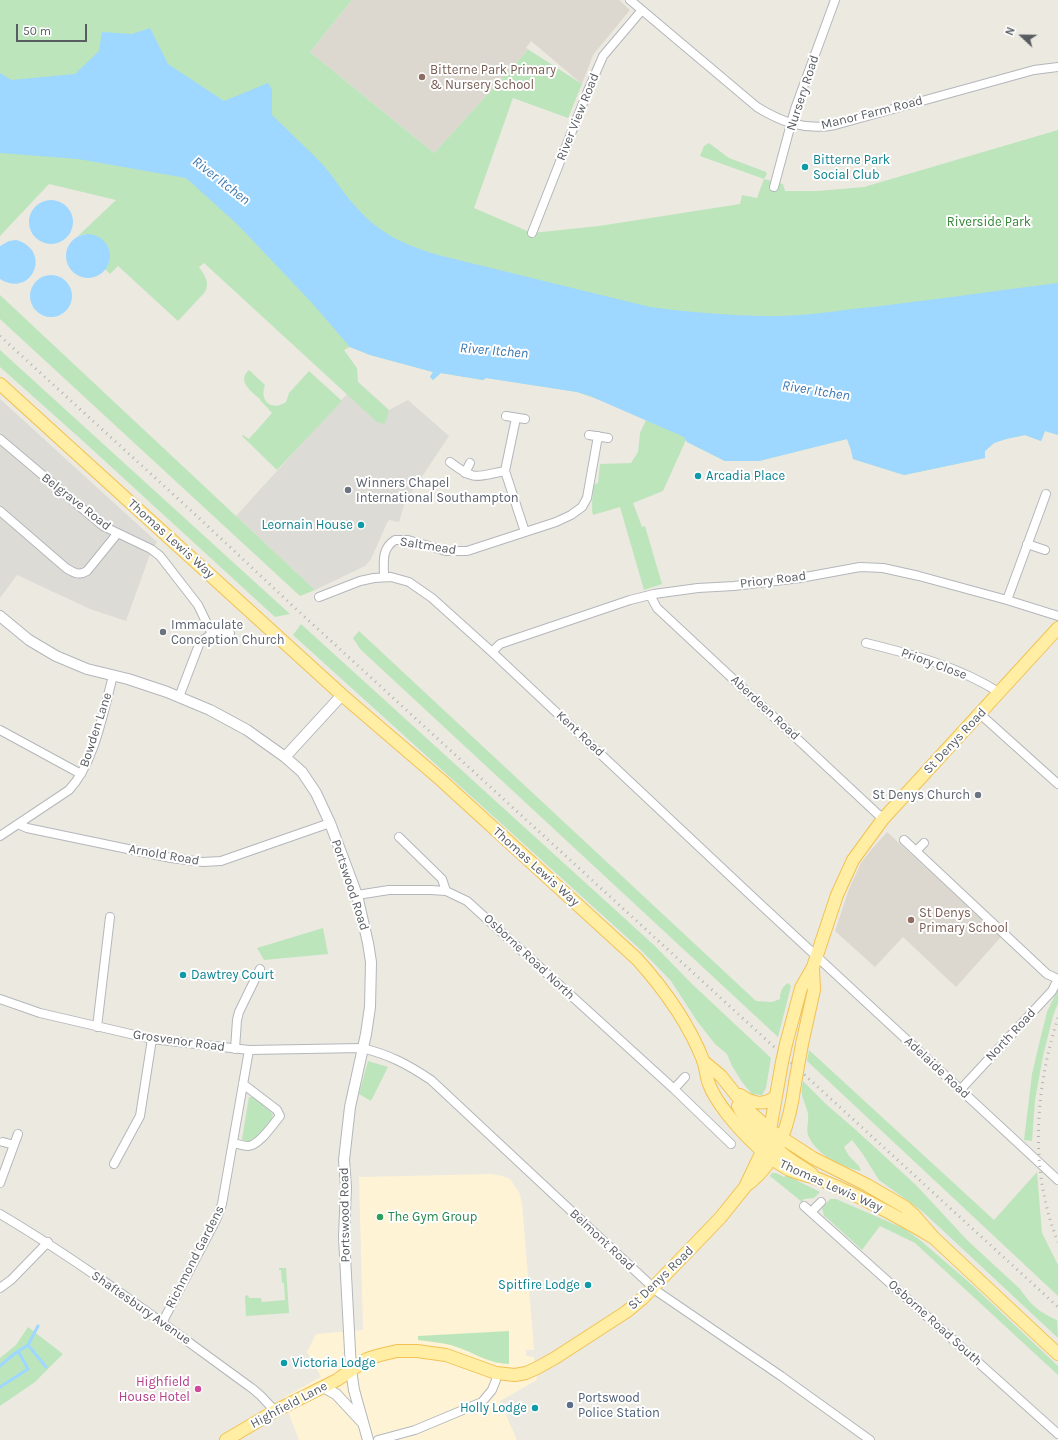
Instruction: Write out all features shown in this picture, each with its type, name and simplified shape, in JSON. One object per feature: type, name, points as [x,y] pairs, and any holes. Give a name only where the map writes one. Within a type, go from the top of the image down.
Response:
[{"type":"main road","name":"Thomas Lewis Way","points":[[0,384],[342,695],[441,780],[637,959],[675,1004],[703,1061],[709,1084],[718,1100],[736,1124],[819,1179],[882,1208],[934,1238]]},
{"type":"main road","name":"St Denys Road","points":[[770,1130],[782,1062],[801,988],[814,962],[837,895],[853,860],[883,819],[1058,628]]},
{"type":"main road","name":"St Denys Road","points":[[351,1370],[368,1359],[380,1355],[397,1351],[417,1350],[446,1356],[496,1373],[515,1375],[526,1373],[538,1368],[626,1312],[653,1288],[721,1217],[745,1187],[787,1126],[802,1044],[814,990],[814,962]]},
{"type":"main road","name":"Thomas Lewis Way","points":[[703,1061],[721,1076],[748,1110],[770,1130],[772,1148]]},
{"type":"main road","points":[[732,1090],[756,1103],[767,1102],[776,1096]]},
{"type":"main road","points":[[732,1090],[740,1110],[749,1123],[772,1148]]},
{"type":"main road","name":"Thomas Lewis Way","points":[[772,1148],[813,1158],[872,1188],[905,1207],[934,1238],[1058,1354]]},
{"type":"main road","name":"Highfield Lane","points":[[226,1440],[275,1411],[337,1380],[351,1370]]},
{"type":"street","name":"Manor Farm Road","points":[[630,0],[757,107],[772,116],[792,124],[818,128],[835,125],[1034,70],[1058,67]]},
{"type":"street","name":"Nursery Road","points":[[774,187],[798,103],[835,0]]},
{"type":"street","name":"River View Road","points":[[532,233],[603,56],[642,10]]},
{"type":"street","points":[[506,416],[525,419]]},
{"type":"street","points":[[516,418],[505,471],[525,532]]},
{"type":"street","points":[[589,435],[608,438]]},
{"type":"street","name":"Saltmead","points":[[384,577],[384,554],[386,548],[395,540],[408,540],[446,551],[467,551],[556,522],[582,508],[589,492],[598,436]]},
{"type":"street","name":"Belgrave Road","points":[[0,439],[103,526],[151,549],[160,556],[198,605],[212,634]]},
{"type":"street","points":[[450,462],[465,473],[479,477],[505,471]]},
{"type":"street","points":[[465,473],[470,463]]},
{"type":"street","points":[[1007,600],[1046,494]]},
{"type":"street","points":[[0,511],[75,574],[82,574],[87,571],[117,534]]},
{"type":"street","points":[[1027,544],[1045,550]]},
{"type":"street","name":"Priory Road","points":[[492,652],[500,644],[650,595],[698,588],[734,586],[800,578],[872,566],[919,576],[1007,600],[1058,616]]},
{"type":"street","name":"Kent Road","points":[[319,597],[360,581],[384,577],[400,579],[420,589],[443,607],[492,652],[814,962]]},
{"type":"street","name":"Aberdeen Road","points":[[650,595],[657,608],[883,819]]},
{"type":"street","name":"Portswood Road","points":[[0,616],[29,640],[56,656],[87,669],[150,686],[179,697],[230,720],[268,743],[302,772],[309,782],[330,824],[356,895],[368,943],[371,981],[369,1014],[350,1106],[344,1160],[346,1187],[344,1237],[351,1370],[354,1390],[368,1440]]},
{"type":"street","points":[[179,697],[200,642],[212,634],[230,633]]},
{"type":"street","name":"Priory Close","points":[[866,643],[929,661],[964,674],[1000,692]]},
{"type":"street","name":"Bowden Lane","points":[[0,836],[69,790],[76,783],[91,753],[113,676]]},
{"type":"street","points":[[285,757],[342,695]]},
{"type":"street","points":[[980,714],[1058,784]]},
{"type":"street","points":[[0,730],[81,774]]},
{"type":"street","name":"Arnold Road","points":[[18,824],[27,828],[171,858],[203,862],[220,861],[330,824]]},
{"type":"street","points":[[399,837],[403,846],[442,879],[446,891]]},
{"type":"street","points":[[904,840],[1048,974],[1058,979]]},
{"type":"street","points":[[916,851],[924,843]]},
{"type":"street","name":"Osborne Road North","points":[[356,895],[389,890],[446,891],[471,904],[674,1089],[731,1144]]},
{"type":"street","points":[[97,1027],[110,917]]},
{"type":"street","name":"Adelaide Road","points":[[814,962],[961,1089],[1058,1180]]},
{"type":"street","points":[[235,1049],[239,1012],[260,969]]},
{"type":"street","name":"North Road","points":[[961,1089],[1052,991],[1058,979]]},
{"type":"street","name":"Grosvenor Road","points":[[0,999],[40,1013],[152,1039],[250,1050],[362,1048]]},
{"type":"street","points":[[114,1164],[140,1116],[152,1039]]},
{"type":"street","name":"Belmont Road","points":[[362,1048],[380,1052],[399,1060],[431,1080],[653,1288],[870,1440]]},
{"type":"street","name":"Richmond Gardens","points":[[162,1323],[216,1220],[222,1204],[250,1050]]},
{"type":"street","points":[[674,1089],[685,1077]]},
{"type":"street","points":[[233,1143],[248,1146],[253,1145],[258,1142],[280,1116],[277,1110],[243,1084]]},
{"type":"street","points":[[0,1183],[18,1134]]},
{"type":"street","points":[[3,1142],[14,1146]]},
{"type":"street","points":[[811,1212],[821,1202]]},
{"type":"street","name":"Osborne Road South","points":[[804,1206],[1058,1434]]},
{"type":"street","name":"Shaftesbury Avenue","points":[[0,1214],[48,1242],[162,1323],[262,1396],[275,1411]]},
{"type":"street","points":[[0,1288],[11,1280],[48,1242]]},
{"type":"street","points":[[378,1440],[415,1430],[482,1402],[492,1390],[496,1380],[496,1373]]},
{"type":"street","points":[[323,1387],[336,1394],[362,1422]]},
{"type":"shaded area","name":"Bitterne Park Primary & Nursery School","points":[[352,0],[619,0],[630,10],[593,55],[582,84],[531,41],[526,48],[528,50],[434,153],[310,52]]},
{"type":"shaded area","points":[[358,382],[389,410],[408,400],[449,436],[405,502],[399,522],[389,520],[387,523],[371,559],[365,566],[315,590],[236,516]]},
{"type":"shaded area","points":[[0,399],[157,542],[149,557],[126,621],[90,609],[17,575],[0,598]]},
{"type":"shaded area","name":"St Denys Primary School","points":[[887,832],[1001,937],[956,987],[903,937],[875,967],[835,931],[849,889],[861,863]]},
{"type":"shaded area","points":[[492,1174],[510,1179],[519,1192],[522,1203],[534,1350],[526,1350],[526,1356],[534,1357],[537,1380],[500,1401],[517,1440],[299,1440],[283,1398],[321,1377],[307,1352],[316,1334],[363,1330],[359,1177]]},
{"type":"green space","name":"Riverside Park","points":[[0,0],[352,0],[310,52],[434,153],[528,50],[526,48],[582,84],[568,118],[513,98],[474,208],[532,233],[599,226],[740,204],[742,195],[757,198],[764,179],[783,184],[785,191],[818,191],[864,187],[1058,130],[1058,435],[1045,431],[1041,441],[1025,435],[1006,439],[994,443],[985,451],[985,458],[904,475],[853,459],[847,439],[759,461],[725,461],[687,442],[686,440],[663,491],[633,503],[642,527],[645,526],[662,584],[644,590],[620,507],[593,515],[592,505],[593,485],[598,483],[600,464],[631,463],[638,452],[640,433],[646,420],[603,401],[577,392],[486,378],[483,380],[441,373],[433,380],[430,377],[433,372],[370,355],[350,347],[344,350],[357,368],[358,382],[389,410],[384,424],[377,422],[204,263],[199,267],[207,282],[205,292],[178,321],[118,266],[110,274],[105,269],[108,265],[85,234],[78,236],[116,200],[49,184],[0,236]]},
{"type":"green space","points":[[709,143],[729,158],[766,172],[767,174],[764,179],[700,156],[704,146]]},
{"type":"green space","points":[[0,295],[315,590],[300,596],[0,319]]},
{"type":"green space","points":[[0,350],[290,614],[275,617],[0,367]]},
{"type":"green space","points":[[249,370],[265,385],[265,400],[271,405],[281,405],[286,402],[289,393],[309,371],[342,401],[277,470],[242,436],[243,435],[249,439],[272,413],[247,386],[244,378],[245,374]]},
{"type":"green space","points":[[301,624],[655,946],[691,983],[771,1058],[766,1088],[762,1095],[752,1094],[742,1082],[732,1066],[727,1054],[715,1044],[697,1021],[671,981],[642,951],[293,635]]},
{"type":"green space","points":[[359,631],[756,1001],[772,1002],[780,999],[780,994],[784,986],[788,983],[791,986],[778,1037],[360,649],[353,638]]},
{"type":"green space","points":[[323,928],[328,954],[264,960],[257,948]]},
{"type":"green space","points":[[1058,989],[1058,1003],[1053,1016],[1043,1056],[1035,1100],[1032,1141],[1024,1140],[1032,1074],[1047,1012]]},
{"type":"green space","points":[[809,1050],[994,1220],[1037,1172],[1042,1233],[1058,1265],[1058,1296],[807,1061]]},
{"type":"green space","points":[[368,1061],[388,1067],[371,1101],[359,1094]]},
{"type":"green space","points":[[803,1081],[827,1105],[917,1186],[967,1240],[1020,1289],[1032,1304],[1040,1311],[1057,1320],[1058,1338],[922,1211],[879,1180],[852,1140],[844,1147],[849,1156],[859,1166],[861,1171],[830,1159],[817,1148],[808,1135],[808,1114],[803,1098]]},
{"type":"green space","points":[[249,1097],[254,1097],[273,1114],[269,1123],[261,1134],[251,1141],[246,1141],[242,1139]]},
{"type":"green space","points":[[772,1173],[776,1173],[784,1177],[786,1175],[820,1192],[814,1198],[804,1199],[802,1202],[770,1176]]},
{"type":"green space","points":[[830,1199],[836,1199],[903,1228],[920,1240],[971,1284],[1058,1366],[1058,1375],[915,1243],[880,1226],[862,1250],[824,1216],[822,1208]]},
{"type":"green space","points":[[279,1268],[286,1268],[289,1313],[246,1316],[245,1296],[248,1295],[249,1298],[261,1298],[262,1302],[285,1300],[284,1283],[282,1283],[281,1270],[279,1270]]},
{"type":"green space","points":[[28,1327],[63,1354],[35,1382],[0,1406],[0,1358],[16,1345]]},
{"type":"green space","points":[[509,1331],[509,1364],[490,1361],[451,1345],[418,1340],[418,1336]]},
{"type":"water","name":"River Itchen","points":[[150,28],[168,64],[224,101],[268,83],[272,90],[272,115],[324,166],[365,217],[374,225],[393,237],[414,247],[438,255],[650,307],[748,316],[785,316],[819,313],[1058,283],[1058,435],[1045,431],[1041,441],[1025,435],[1006,439],[994,443],[985,451],[985,458],[904,475],[853,459],[847,439],[759,461],[725,461],[687,442],[684,437],[590,396],[577,392],[486,378],[483,380],[441,373],[433,380],[430,377],[433,372],[370,355],[350,347],[312,303],[238,225],[186,178],[78,159],[0,153],[0,73],[11,80],[75,74],[99,51],[102,32],[132,34]]},
{"type":"water","points":[[51,200],[63,204],[69,210],[73,222],[69,234],[63,240],[51,244],[39,240],[33,234],[29,222],[33,210],[39,204]]},
{"type":"water","points":[[88,234],[100,238],[106,244],[110,256],[106,268],[100,274],[88,278],[76,274],[70,268],[66,256],[70,244],[76,238]]},
{"type":"water","points":[[16,240],[27,245],[34,253],[36,262],[34,271],[29,278],[21,283],[11,283],[0,279],[0,246],[9,241]]},
{"type":"water","points":[[47,275],[55,275],[63,278],[69,284],[72,296],[69,308],[63,314],[55,317],[47,317],[39,314],[33,308],[30,300],[30,292],[33,284],[39,278]]},
{"type":"waterway","points":[[0,1366],[28,1345],[38,1326]]},
{"type":"waterway","points":[[28,1345],[46,1367]]},
{"type":"waterway","points":[[0,1387],[28,1369],[18,1351]]},
{"type":"railway","points":[[0,336],[1058,1307]]},
{"type":"railway","points":[[1058,1018],[1044,1073],[1038,1130],[1039,1159],[1043,1187],[1049,1215],[1058,1242]]},
{"type":"place","name":"Bitterne Park Primary & Nursery School","points":[[422,77]]},
{"type":"place","name":"Bitterne Park Social Club","points":[[805,167]]},
{"type":"place","name":"Arcadia Place","points":[[698,476]]},
{"type":"place","name":"Winners Chapel International Southampton","points":[[348,490]]},
{"type":"place","name":"Leornain House","points":[[361,525]]},
{"type":"place","name":"Immaculate Conception Church","points":[[163,632]]},
{"type":"place","name":"St Denys Church","points":[[978,795]]},
{"type":"place","name":"St Denys Primary School","points":[[911,920]]},
{"type":"place","name":"Dawtrey Court","points":[[183,975]]},
{"type":"place","name":"The Gym Group","points":[[380,1217]]},
{"type":"place","name":"Spitfire Lodge","points":[[588,1285]]},
{"type":"place","name":"Victoria Lodge","points":[[284,1363]]},
{"type":"place","name":"Highfield House Hotel","points":[[198,1389]]},
{"type":"place","name":"Portswood Police Station","points":[[570,1405]]},
{"type":"place","name":"Holly Lodge","points":[[535,1408]]}]
